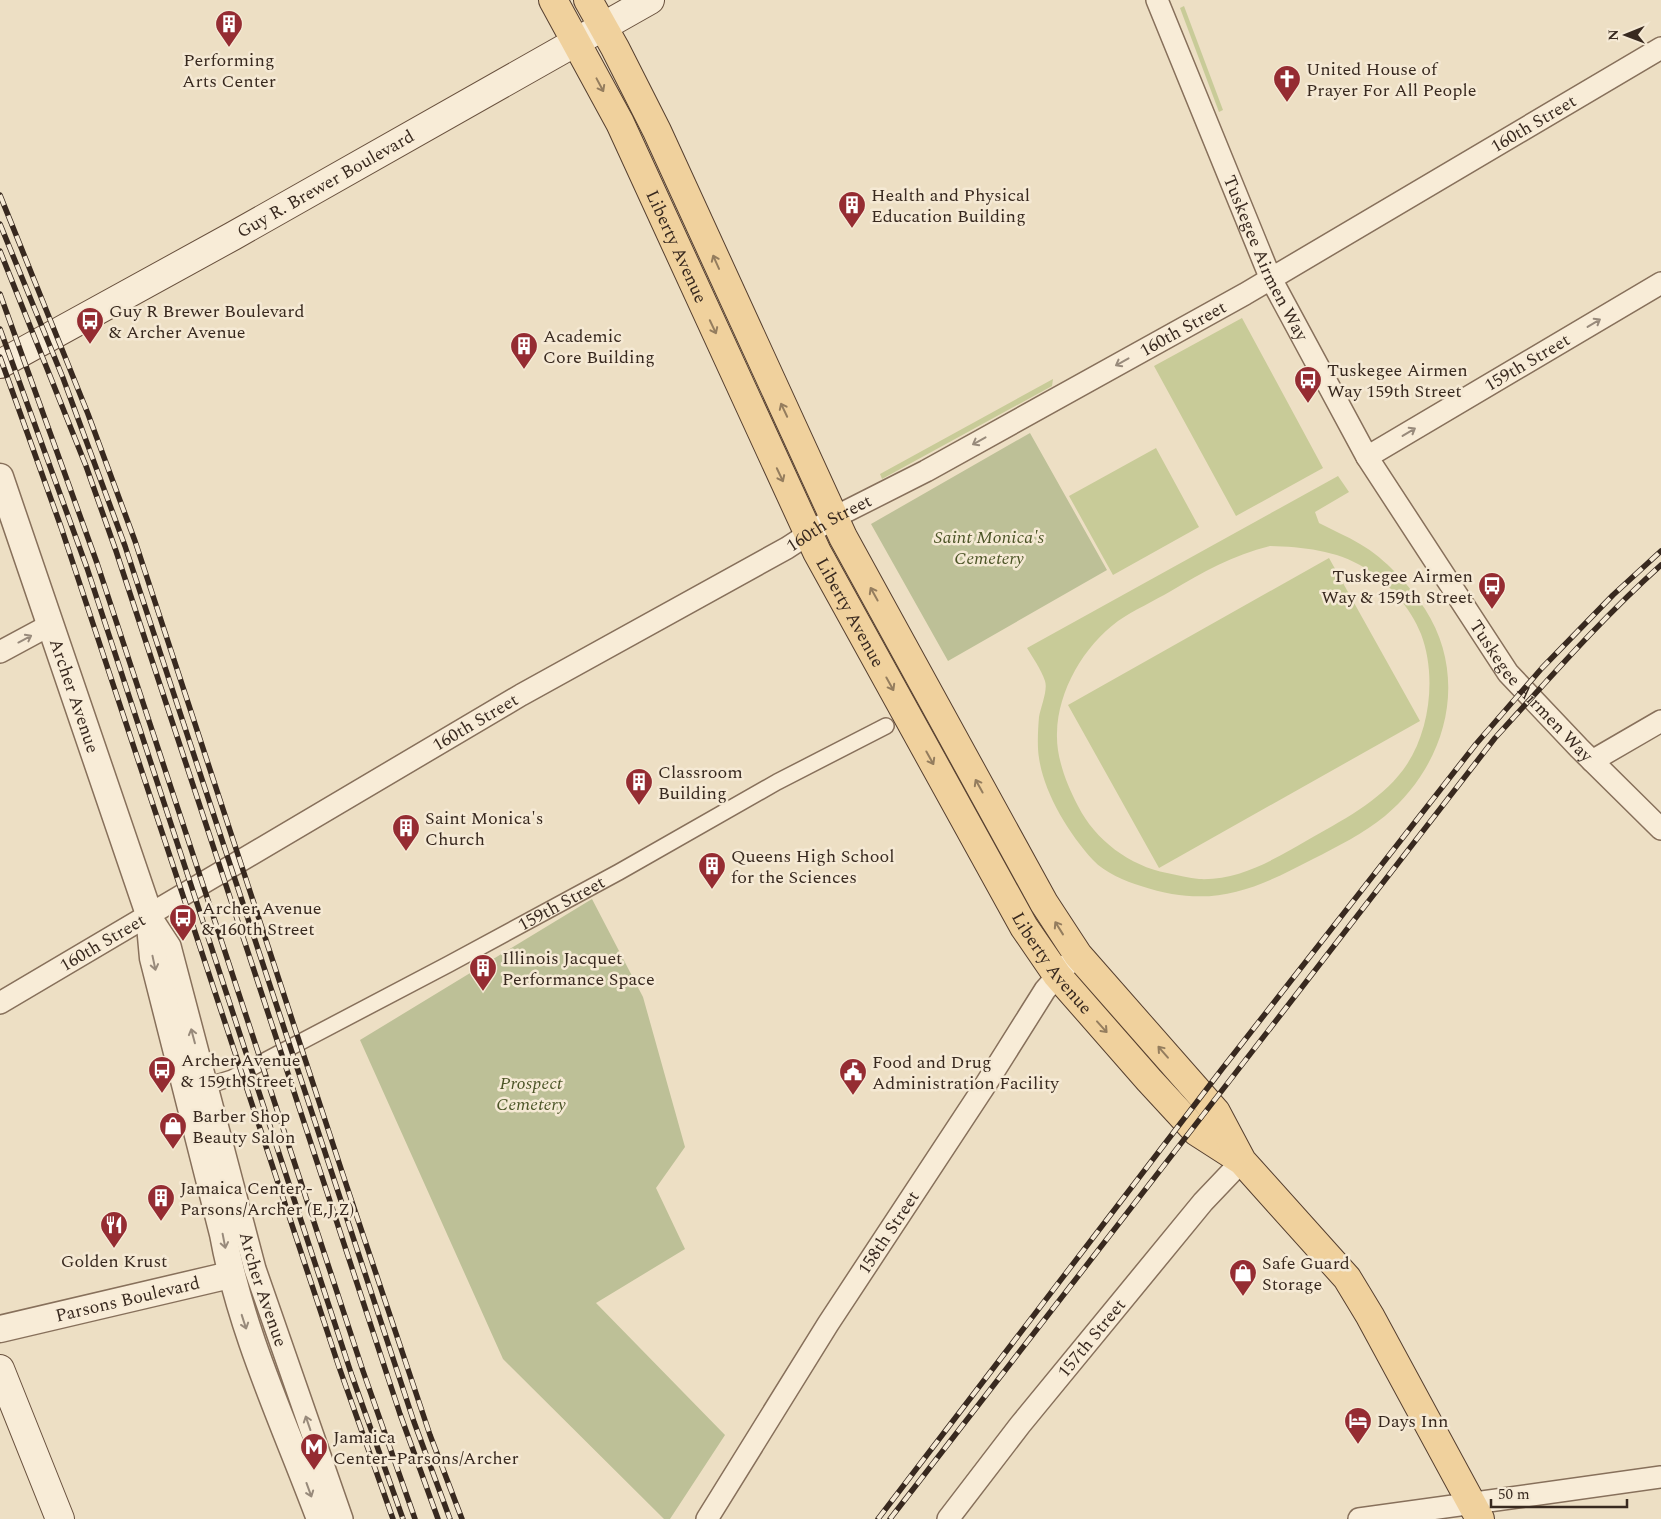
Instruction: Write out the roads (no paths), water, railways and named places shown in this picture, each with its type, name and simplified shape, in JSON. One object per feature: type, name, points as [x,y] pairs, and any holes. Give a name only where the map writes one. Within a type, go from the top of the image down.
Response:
[{"type":"main road","name":"Liberty Avenue","points":[[553,0],[620,123],[808,534],[1013,908],[1057,975],[1197,1132],[1242,1161]]},
{"type":"main road","name":"Liberty Avenue","points":[[588,0],[654,124],[833,518],[1033,884],[1078,955],[1216,1112],[1242,1161],[1337,1267],[1355,1290],[1476,1512]]},
{"type":"main road","name":"Guy R. Brewer Boulevard","points":[[0,364],[203,253],[650,0]]},
{"type":"main road","points":[[0,1369],[60,1519]]},
{"type":"street","name":"Tuskegee Airmen Way","points":[[1157,0],[1270,277],[1367,457],[1508,673],[1592,761],[1661,829]]},
{"type":"street","name":"160th Street","points":[[0,1003],[149,914],[174,902],[521,695],[808,534],[833,518],[926,471],[1245,294],[1270,277],[1661,48]]},
{"type":"street","name":"159th Street","points":[[1367,457],[1661,283]]},
{"type":"street","name":"Archer Avenue","points":[[0,478],[149,914],[153,958],[223,1234],[243,1272],[342,1519]]},
{"type":"street","points":[[0,652],[50,625]]},
{"type":"street","points":[[1592,761],[1661,721]]},
{"type":"street","name":"159th Street","points":[[206,1086],[232,1078],[449,964],[777,782],[886,726]]},
{"type":"street","name":"Archer Avenue","points":[[149,914],[170,946],[206,1086],[243,1272],[245,1325],[320,1519]]},
{"type":"street","name":"158th Street","points":[[708,1519],[828,1324],[1057,975],[1078,955]]},
{"type":"street","name":"157th Street","points":[[948,1519],[1020,1425],[1196,1210],[1242,1161]]},
{"type":"street","name":"Parsons Boulevard","points":[[0,1329],[243,1272]]},
{"type":"street","points":[[1359,1519],[1476,1512],[1661,1477]]},
{"type":"railway","points":[[0,195],[88,414],[135,541],[347,1187],[430,1435],[462,1519]]},
{"type":"railway","points":[[0,224],[63,378],[125,546],[414,1422],[450,1519]]},
{"type":"railway","points":[[0,251],[86,466],[116,551],[400,1414],[438,1519]]},
{"type":"railway","points":[[0,294],[97,563],[363,1371],[415,1519]]},
{"type":"railway","points":[[0,329],[87,568],[352,1376],[403,1519]]},
{"type":"railway","points":[[0,357],[61,527],[339,1367],[393,1519]]},
{"type":"railway","points":[[878,1519],[1222,1069],[1476,744],[1542,668],[1613,595],[1661,551]]},
{"type":"railway","points":[[890,1519],[1495,738],[1596,628],[1661,565]]},
{"type":"place","name":"Performing Arts Center","points":[[229,48]]},
{"type":"place","name":"United House of Prayer For All People","points":[[1287,103]]},
{"type":"place","name":"Health and Physical Education Building","points":[[852,229]]},
{"type":"place","name":"Guy R Brewer Boulevard & Archer Avenue","points":[[90,345]]},
{"type":"place","name":"Academic Core Building","points":[[524,370]]},
{"type":"place","name":"Tuskegee Airmen Way 159th Street","points":[[1308,404]]},
{"type":"place","name":"Tuskegee Airmen Way & 159th Street","points":[[1492,610]]},
{"type":"place","name":"Classroom Building","points":[[639,806]]},
{"type":"place","name":"Saint Monica's Church","points":[[406,852]]},
{"type":"place","name":"Queens High School for the Sciences","points":[[712,890]]},
{"type":"place","name":"Archer Avenue & 160th Street","points":[[183,942]]},
{"type":"place","name":"Illinois Jacquet Performance Space","points":[[483,992]]},
{"type":"place","name":"Archer Avenue & 159th Street","points":[[162,1094]]},
{"type":"place","name":"Food and Drug Administration Facility","points":[[853,1096]]},
{"type":"place","name":"Barber Shop Beauty Salon","points":[[173,1150]]},
{"type":"place","name":"Jamaica Center - Parsons/Archer (E,J,Z)","points":[[161,1222]]},
{"type":"place","name":"Golden Krust","points":[[114,1249]]},
{"type":"place","name":"Safe Guard Storage","points":[[1243,1297]]},
{"type":"place","name":"Days Inn","points":[[1358,1445]]},
{"type":"place","name":"Jamaica Center–Parsons/Archer","points":[[314,1471]]},
{"type":"park label","name":"Saint Monica's Cemetery","points":[[989,547]]},
{"type":"park label","name":"Prospect Cemetery","points":[[531,1093]]}]
